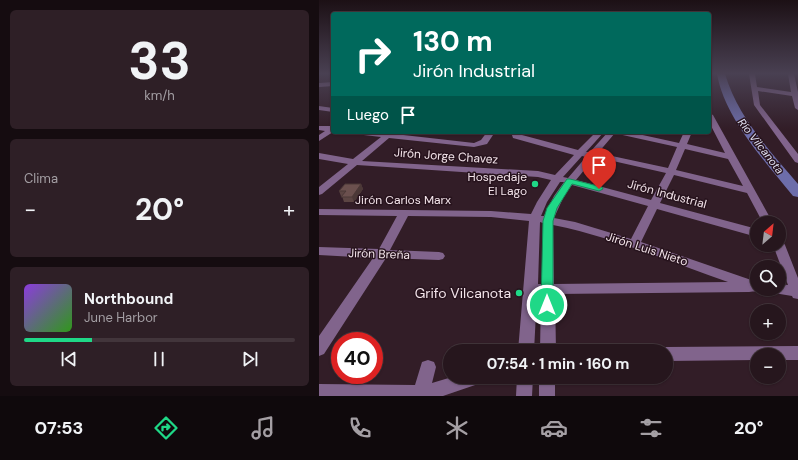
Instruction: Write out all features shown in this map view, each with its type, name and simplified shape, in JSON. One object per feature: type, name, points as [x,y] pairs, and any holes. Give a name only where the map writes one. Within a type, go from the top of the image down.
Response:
[{"type":"street","points":[[755,92],[757,105],[798,160]]},
{"type":"street","points":[[783,92],[795,94],[798,108]]},
{"type":"street","points":[[319,108],[331,110]]},
{"type":"street","points":[[319,128],[331,129]]},
{"type":"street","points":[[713,129],[733,157],[764,216]]},
{"type":"street","points":[[319,139],[331,130]]},
{"type":"street","points":[[371,134],[467,145],[480,144],[484,142],[490,134]]},
{"type":"street","points":[[516,134],[519,137],[572,152],[594,154],[751,191]]},
{"type":"street","points":[[527,344],[535,218],[542,202],[557,178],[598,134]]},
{"type":"street","points":[[547,344],[548,221],[555,203],[570,181],[610,134]]},
{"type":"street","points":[[627,134],[733,157]]},
{"type":"street","points":[[635,244],[671,172],[687,134]]},
{"type":"street","points":[[319,192],[387,136]]},
{"type":"street","name":"Jirón Jorge Chavez","points":[[319,156],[355,162],[524,173],[570,181]]},
{"type":"street","name":"Jirón Industrial","points":[[570,181],[750,231]]},
{"type":"street","name":"Jirón Carlos Marx","points":[[319,212],[491,214],[535,218]]},
{"type":"street","points":[[319,349],[382,254],[404,213]]},
{"type":"street","name":"Jirón Luis Nieto","points":[[535,218],[575,226],[635,244],[750,285]]},
{"type":"street","name":"Jirón Breña","points":[[319,251],[439,256]]},
{"type":"street","points":[[782,252],[797,292]]},
{"type":"street","points":[[531,289],[750,287]]},
{"type":"street","points":[[786,290],[797,292]]},
{"type":"street","points":[[673,354],[798,353]]},
{"type":"street","points":[[420,394],[428,367]]},
{"type":"street","points":[[319,392],[380,395],[420,394],[452,384]]},
{"type":"street","points":[[524,396],[525,384]]},
{"type":"street","points":[[547,384],[547,396]]},
{"type":"building","points":[[345,184],[361,184],[352,197],[341,197],[346,191],[339,191]]},
{"type":"waterway","name":"Río Vilcanota","points":[[727,92],[740,118],[752,135],[798,193]]},
{"type":"place","name":"Hospedaje El Lago","points":[[535,184]]},
{"type":"place","name":"Grifo Vilcanota","points":[[519,293]]},
{"type":"route","points":[[547,305],[548,221],[552,208],[570,181],[599,189]]}]
